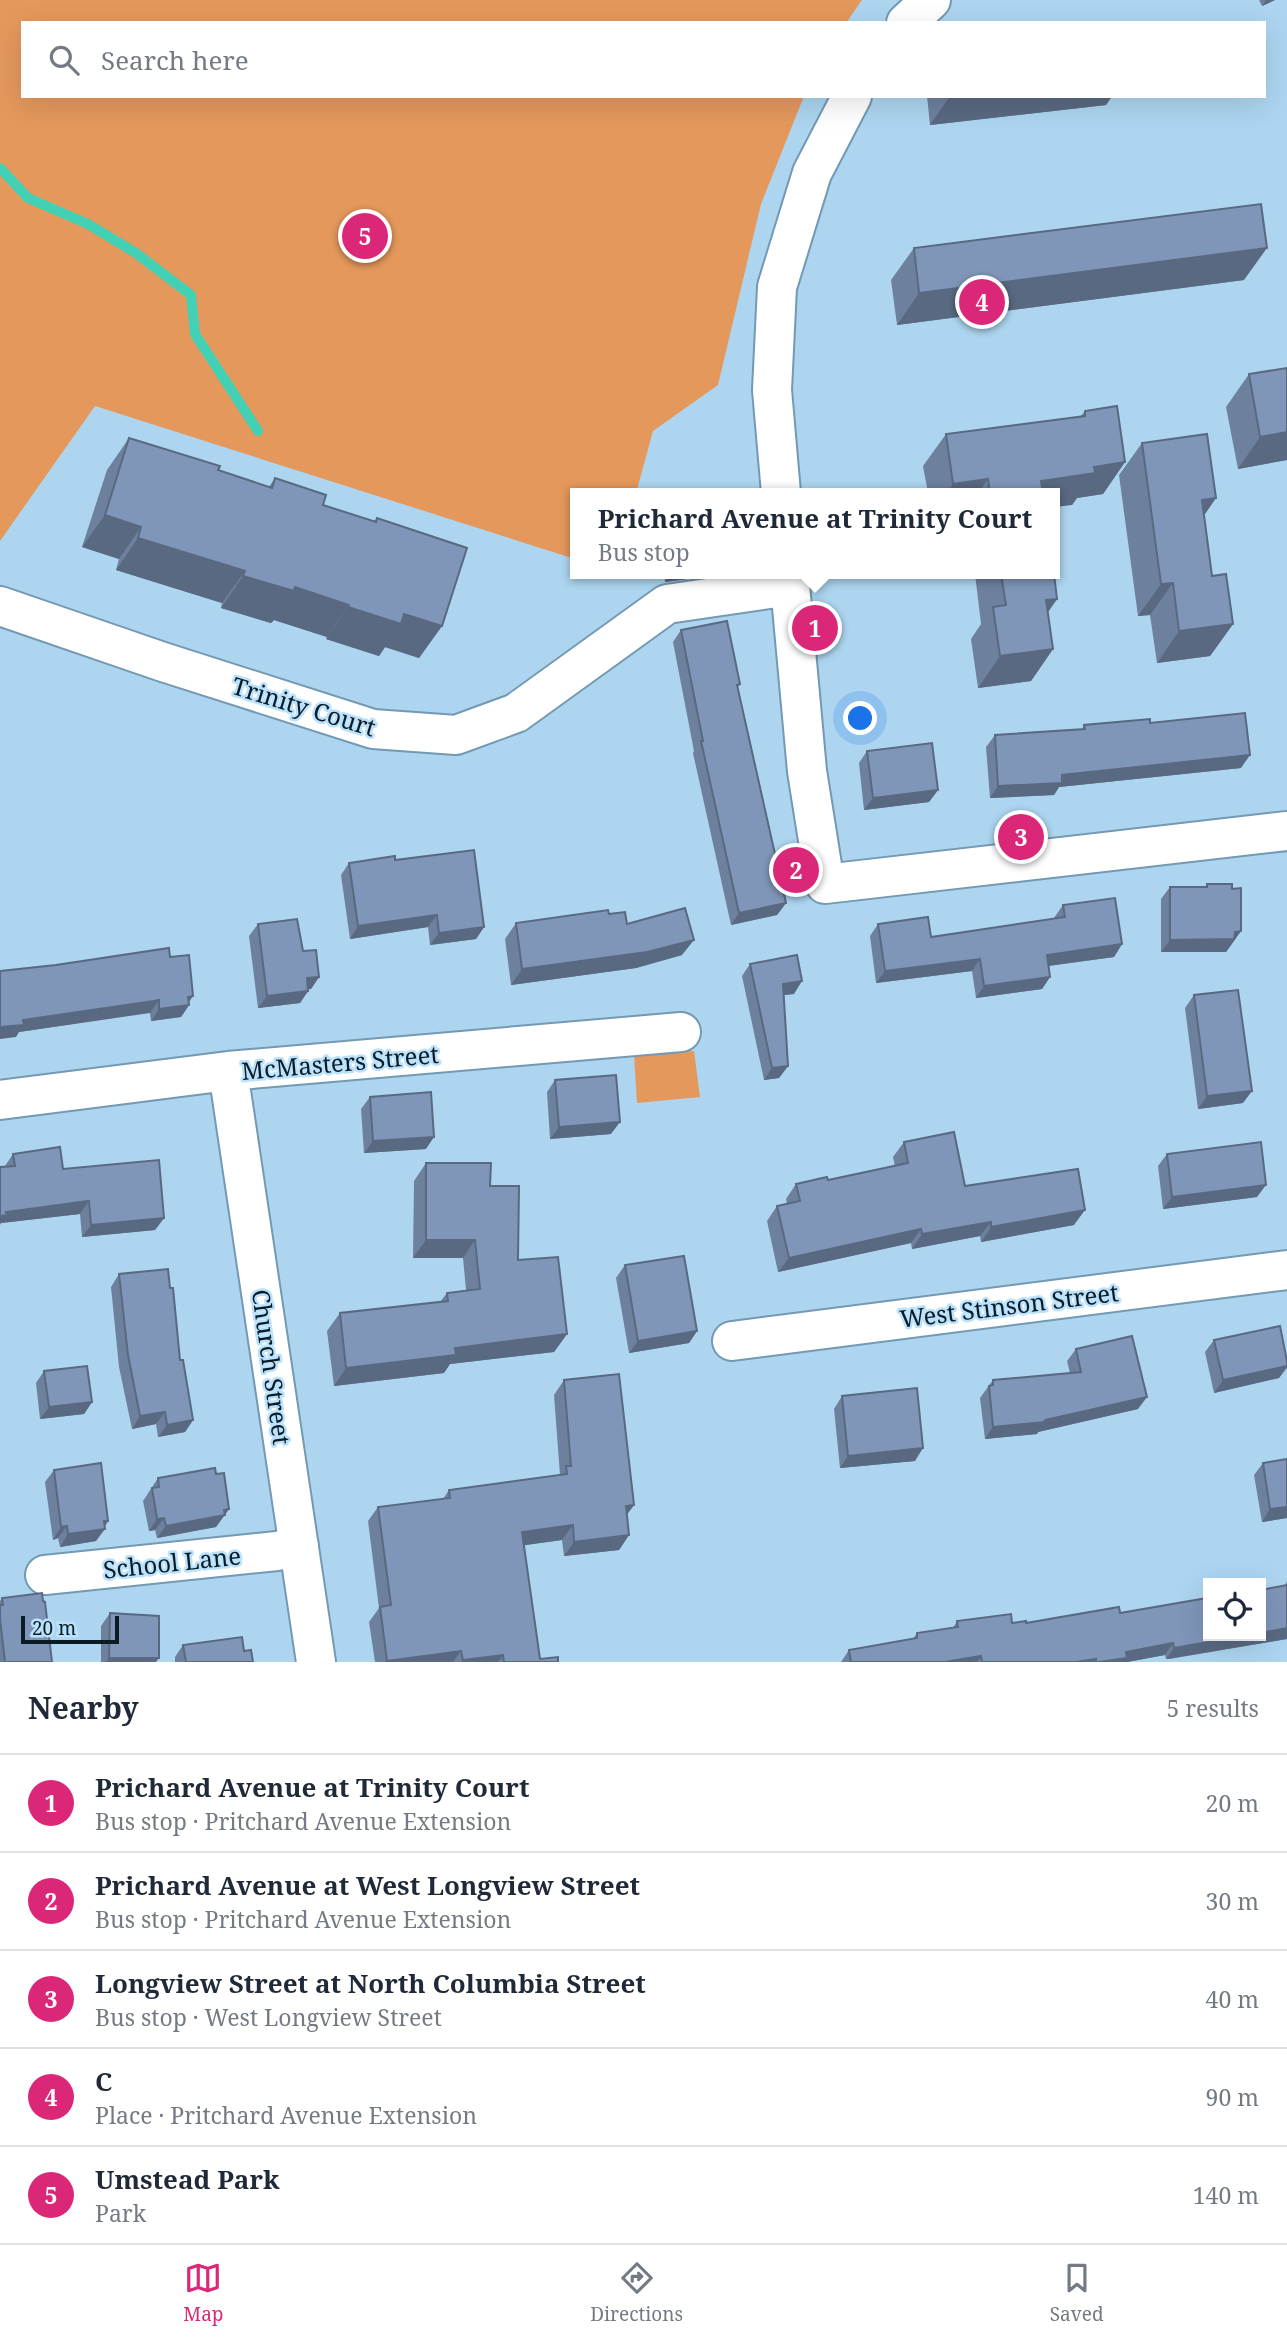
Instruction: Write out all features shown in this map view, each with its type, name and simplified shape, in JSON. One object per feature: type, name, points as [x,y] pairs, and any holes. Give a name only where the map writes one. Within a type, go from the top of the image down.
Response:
[{"type":"street","points":[[908,21],[931,0]]},
{"type":"street","points":[[781,488],[772,390],[778,287],[812,173],[851,98]]},
{"type":"street","points":[[789,580],[807,771],[825,884],[1287,831]]},
{"type":"street","name":"Trinity Court","points":[[0,606],[163,662],[373,729],[456,735],[516,713],[667,604],[789,580]]},
{"type":"street","name":"McMasters Street","points":[[0,1100],[229,1071],[681,1032]]},
{"type":"street","name":"Church Street","points":[[229,1071],[316,1662]]},
{"type":"street","name":"West Stinson Street","points":[[732,1341],[1287,1270]]},
{"type":"street","name":"School Lane","points":[[45,1575],[277,1551],[299,1546]]},
{"type":"shaded area","points":[[0,0],[862,0],[847,21],[21,21],[21,98],[803,98],[761,204],[718,385],[653,431],[637,488],[570,488],[570,557],[95,406],[0,541]]},
{"type":"shaded area","points":[[694,1051],[700,1097],[637,1103],[634,1055]]},
{"type":"building","points":[[1261,204],[1267,248],[919,293],[914,248]]},
{"type":"building","points":[[1287,368],[1287,432],[1260,437],[1249,374]]},
{"type":"building","points":[[1117,406],[1125,462],[1094,467],[1095,473],[1041,481],[1042,488],[989,488],[988,479],[953,484],[946,434],[1085,416],[1085,411]]},
{"type":"building","points":[[1207,434],[1216,498],[1202,500],[1212,576],[1226,574],[1233,624],[1179,631],[1173,583],[1161,584],[1142,443]]},
{"type":"building","points":[[129,438],[220,466],[218,470],[272,488],[275,478],[326,495],[323,505],[376,522],[377,518],[467,548],[442,626],[404,614],[401,624],[295,587],[294,591],[243,576],[245,571],[138,538],[141,527],[105,515]]},
{"type":"building","points":[[1002,579],[1055,579],[1057,599],[1046,600],[1053,649],[1000,656],[993,607],[1006,605]]},
{"type":"building","points":[[727,621],[740,684],[737,685],[786,903],[739,913],[701,741],[681,630]]},
{"type":"building","points":[[1245,713],[1250,755],[1062,775],[1062,783],[998,786],[995,735],[1085,729],[1084,725],[1150,719],[1150,723]]},
{"type":"building","points":[[932,743],[938,790],[873,798],[867,751]]},
{"type":"building","points":[[474,850],[484,927],[439,933],[437,915],[358,926],[349,863],[395,856],[395,860]]},
{"type":"building","points":[[1207,884],[1232,884],[1232,889],[1241,888],[1241,931],[1235,932],[1234,939],[1170,940],[1170,887],[1207,887]]},
{"type":"building","points":[[1115,898],[1122,944],[1047,955],[1050,977],[984,986],[980,959],[885,971],[878,924],[928,917],[931,937],[1065,917],[1063,905]]},
{"type":"building","points":[[685,908],[694,940],[647,952],[522,969],[516,923],[608,910],[609,914],[625,912],[627,924]]},
{"type":"building","points":[[297,919],[303,951],[316,950],[319,977],[307,978],[308,991],[267,996],[258,924]]},
{"type":"building","points":[[169,948],[170,957],[189,955],[193,996],[188,997],[189,1005],[159,1009],[159,1000],[23,1020],[24,1025],[0,1027],[0,971]]},
{"type":"building","points":[[797,955],[802,981],[783,984],[788,1066],[772,1068],[750,964]]},
{"type":"building","points":[[1238,990],[1252,1091],[1207,1096],[1194,995]]},
{"type":"building","points":[[616,1075],[620,1122],[559,1127],[555,1080]]},
{"type":"building","points":[[431,1092],[434,1137],[373,1141],[370,1097]]},
{"type":"building","points":[[954,1132],[965,1186],[1078,1169],[1085,1210],[991,1227],[991,1222],[922,1234],[921,1229],[789,1258],[777,1206],[800,1201],[796,1184],[908,1163],[904,1142]]},
{"type":"building","points":[[1261,1142],[1266,1185],[1172,1197],[1167,1154]]},
{"type":"building","points":[[60,1147],[63,1169],[159,1160],[164,1218],[91,1225],[89,1201],[6,1212],[7,1215],[0,1216],[0,1167],[15,1166],[13,1154]]},
{"type":"building","points":[[426,1163],[491,1163],[490,1186],[519,1186],[518,1260],[558,1257],[567,1334],[455,1348],[456,1355],[346,1368],[340,1313],[448,1301],[447,1293],[480,1289],[475,1240],[426,1240]]},
{"type":"building","points":[[684,1256],[697,1331],[638,1341],[625,1265]]},
{"type":"building","points":[[168,1269],[170,1288],[173,1288],[180,1360],[183,1360],[193,1420],[167,1425],[165,1412],[140,1416],[128,1355],[119,1274]]},
{"type":"building","points":[[1280,1326],[1287,1366],[1223,1380],[1214,1340]]},
{"type":"building","points":[[1132,1336],[1147,1397],[1045,1422],[993,1427],[989,1386],[993,1385],[993,1380],[1081,1372],[1076,1349]]},
{"type":"building","points":[[87,1366],[92,1402],[49,1407],[44,1371]]},
{"type":"building","points":[[619,1374],[634,1505],[626,1506],[629,1535],[574,1542],[573,1525],[522,1532],[540,1659],[558,1657],[558,1662],[504,1662],[503,1655],[463,1660],[461,1651],[387,1661],[380,1607],[391,1605],[378,1507],[450,1498],[449,1490],[567,1474],[566,1466],[571,1466],[564,1380]]},
{"type":"building","points":[[917,1388],[923,1448],[848,1456],[842,1396]]},
{"type":"building","points":[[1287,1459],[1287,1507],[1270,1509],[1263,1463]]},
{"type":"building","points":[[101,1463],[108,1521],[104,1521],[105,1529],[68,1534],[67,1526],[61,1527],[54,1470]]},
{"type":"building","points":[[215,1468],[216,1474],[224,1473],[229,1509],[224,1510],[225,1515],[166,1526],[164,1518],[157,1519],[152,1488],[159,1487],[158,1478]]},
{"type":"building","points":[[1287,1585],[1287,1628],[1266,1632],[1266,1589]]},
{"type":"building","points":[[42,1593],[52,1662],[5,1662],[0,1619],[2,1598]]},
{"type":"building","points":[[1203,1599],[1203,1641],[1214,1641],[1174,1648],[1173,1643],[1126,1652],[1127,1658],[1099,1662],[1096,1662],[1096,1659],[1076,1662],[982,1662],[981,1656],[945,1662],[851,1662],[849,1650],[917,1638],[917,1633],[958,1627],[957,1621],[1011,1614],[1012,1623],[1026,1623],[1119,1607],[1120,1613]]},
{"type":"building","points":[[110,1613],[159,1616],[159,1658],[109,1658]]},
{"type":"building","points":[[242,1637],[244,1651],[251,1650],[253,1662],[186,1662],[183,1645]]},
{"type":"waterway","points":[[0,168],[28,198],[88,224],[136,253],[191,295],[195,334],[258,431]]},
{"type":"place","name":"Umstead Park","points":[[365,236]]},
{"type":"place","name":"C","points":[[982,302]]},
{"type":"place","name":"Prichard Avenue at Trinity Court","points":[[815,628]]},
{"type":"place","name":"Longview Street at North Columbia Street","points":[[1021,837]]},
{"type":"place","name":"Prichard Avenue at West Longview Street","points":[[796,870]]}]
